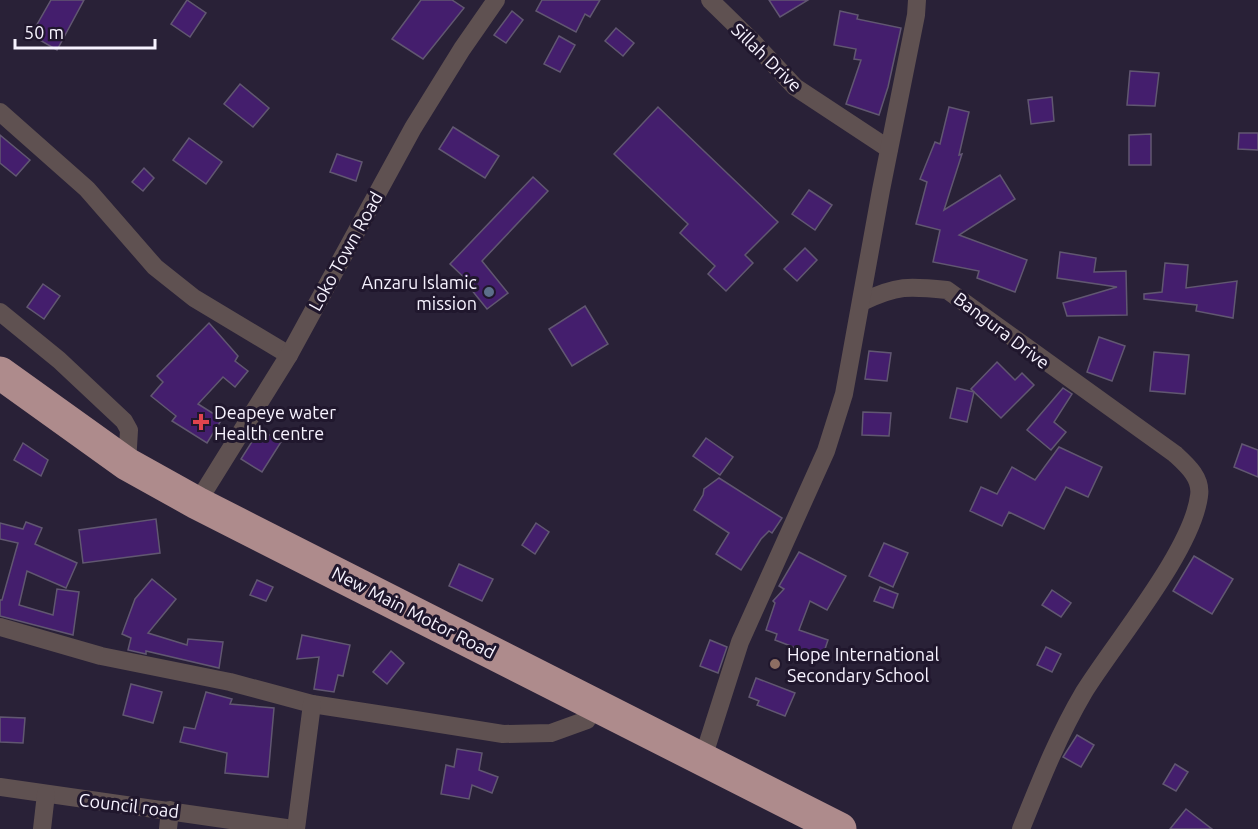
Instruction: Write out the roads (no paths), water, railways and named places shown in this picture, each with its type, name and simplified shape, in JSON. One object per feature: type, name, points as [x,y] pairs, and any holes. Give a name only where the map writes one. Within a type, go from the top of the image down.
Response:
[{"type":"highway","name":"New Main Motor Road","points":[[0,373],[127,464],[197,503],[840,829]]},
{"type":"highway","name":"New Main Motor Road","points":[[0,395],[121,478],[227,538],[520,683],[587,720],[801,829]]},
{"type":"street","name":"Loko Town Road","points":[[197,503],[289,355],[413,128],[462,49],[496,0]]},
{"type":"street","name":"Sillah Drive","points":[[710,0],[795,87],[889,149]]},
{"type":"street","points":[[702,761],[740,642],[826,451],[851,366],[917,0]]},
{"type":"street","points":[[0,112],[87,189],[155,267],[194,298],[289,355]]},
{"type":"street","name":"Bangura Drive","points":[[862,302],[888,289],[918,287],[947,290],[1175,454],[1193,471],[1200,493],[1196,514],[1175,555],[1084,692],[1051,754],[1021,829]]},
{"type":"street","points":[[0,312],[59,360],[124,421],[129,430],[127,464]]},
{"type":"street","points":[[0,627],[101,656],[230,682],[312,704],[503,734],[551,733],[587,720]]},
{"type":"street","points":[[295,829],[312,704]]},
{"type":"street","name":"Council road","points":[[0,787],[295,829]]},
{"type":"street","points":[[42,829],[46,794]]},
{"type":"street","points":[[168,829],[170,810]]},
{"type":"place","name":"Anzaru Islamic mission","points":[[489,292]]},
{"type":"place","name":"Deapeye water Health centre","points":[[201,422]]},
{"type":"place","name":"Hope International Secondary School","points":[[775,664]]}]
